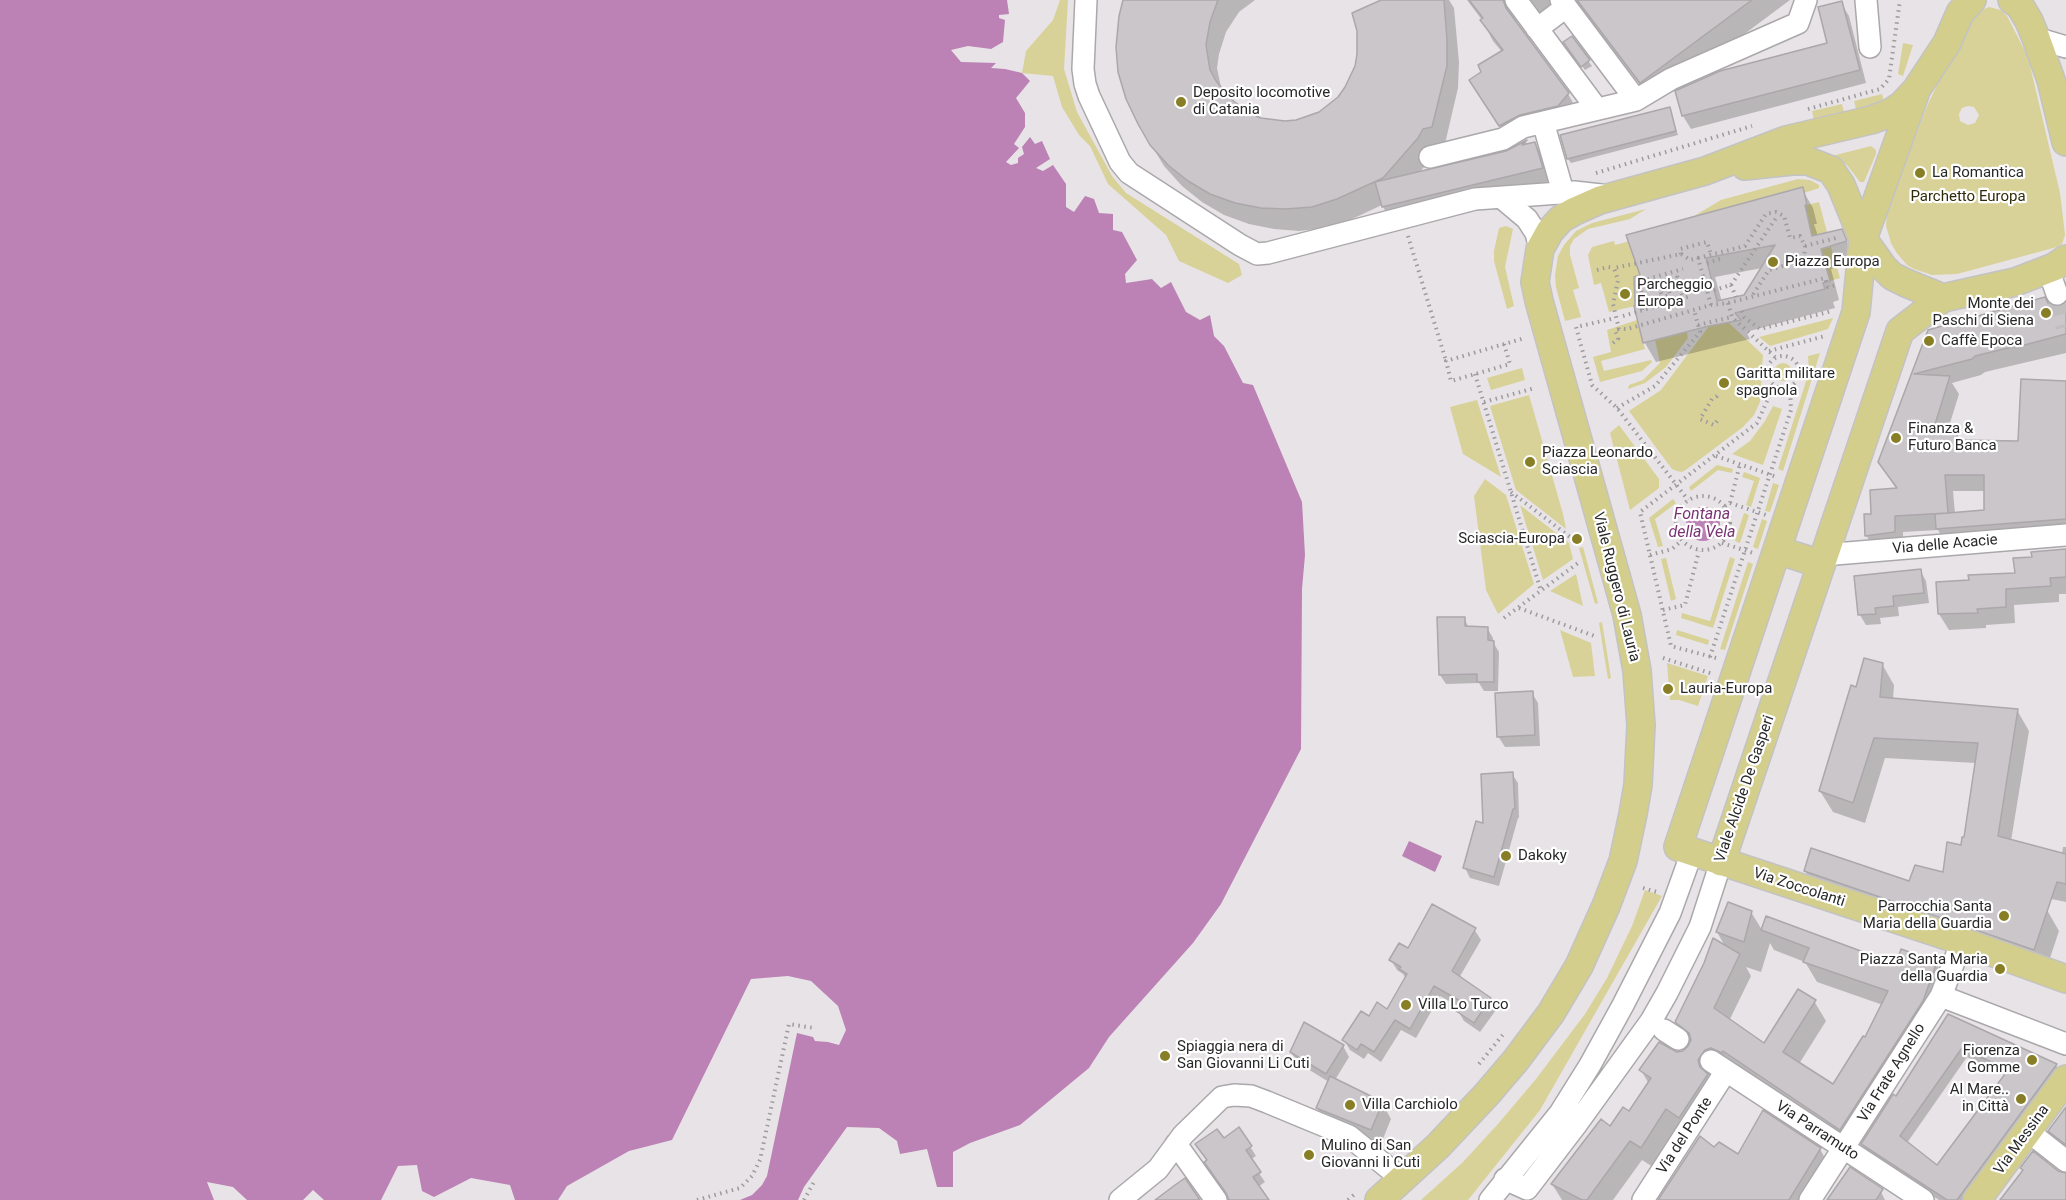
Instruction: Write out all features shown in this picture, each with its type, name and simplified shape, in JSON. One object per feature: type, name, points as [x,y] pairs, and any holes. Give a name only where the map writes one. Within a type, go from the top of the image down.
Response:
[{"type":"main road","points":[[1863,239],[1948,0]]},
{"type":"main road","points":[[1540,249],[1550,231],[1561,219],[1611,196],[1705,171],[1785,140],[1888,114],[1902,105],[1916,90],[1947,43],[1960,13],[1972,0]]},
{"type":"main road","points":[[2012,0],[2031,20],[2058,81],[2066,142]]},
{"type":"main road","points":[[1705,171],[1792,161],[1808,161],[1831,170],[1841,185],[1863,239],[1875,257],[1892,276],[1943,298],[2015,282],[2060,278]]},
{"type":"main road","name":"Viale Alcide De Gasperi","points":[[1685,850],[1768,552],[1839,337],[1856,312],[1863,239]]},
{"type":"main road","name":"Viale Ruggero di Lauria","points":[[1374,1198],[1402,1179],[1438,1146],[1487,1094],[1534,1037],[1566,990],[1591,944],[1629,839],[1638,785],[1641,725],[1637,671],[1627,615],[1535,332],[1535,282],[1540,249]]},
{"type":"main road","name":"Viale Alcide De Gasperi","points":[[1721,862],[1900,331],[1943,298]]},
{"type":"main road","points":[[1768,552],[1822,559]]},
{"type":"main road","name":"Via Zoccolanti","points":[[1685,850],[1954,939],[2066,979]]},
{"type":"main road","name":"Via Messina","points":[[1977,1200],[2066,1079]]},
{"type":"street","points":[[1086,0],[1083,69],[1085,84],[1120,162],[1129,173],[1257,254],[1475,199],[1563,192],[1611,196]]},
{"type":"street","points":[[1516,0],[1597,109]]},
{"type":"street","points":[[1430,157],[1503,139],[1523,127],[1636,100],[1671,79],[1798,23],[1806,0]]},
{"type":"street","points":[[1866,0],[1870,47]]},
{"type":"street","points":[[1537,29],[1564,4],[1636,100]]},
{"type":"street","points":[[2031,20],[2066,47]]},
{"type":"street","points":[[1543,122],[1563,192]]},
{"type":"street","points":[[1502,198],[1527,219],[1536,233],[1540,249]]},
{"type":"street","name":"Via delle Acacie","points":[[1822,559],[2066,535]]},
{"type":"street","name":"Viale Alcide De Gasperi","points":[[1490,1200],[1560,1113],[1590,1065],[1670,913],[1685,850]]},
{"type":"street","name":"Viale Alcide De Gasperi","points":[[1505,1179],[1527,1189],[1651,1021],[1700,927],[1721,862]]},
{"type":"street","name":"Via Frate Agnello","points":[[1810,1200],[1938,1001],[1954,939]]},
{"type":"street","points":[[1938,1001],[2066,1044]]},
{"type":"street","name":"Via Parramuto","points":[[1719,1066],[1923,1200]]},
{"type":"street","name":"Via del Ponte","points":[[1643,1200],[1719,1066]]},
{"type":"street","points":[[1120,1200],[1158,1169],[1176,1143],[1222,1097],[1234,1095],[1251,1096],[1349,1136],[1402,1179]]},
{"type":"street","points":[[2029,1132],[2066,1161]]},
{"type":"street","points":[[1176,1143],[1216,1200]]},
{"type":"path","points":[[1800,111],[1880,88],[1889,79],[1900,0]]},
{"type":"path","points":[[1593,174],[1758,124]]},
{"type":"path","points":[[1597,270],[1681,254],[1690,260],[1745,246],[1766,214],[1776,212],[1784,216],[1790,238],[1800,236],[1805,246],[1804,260],[1769,270],[1751,297]]},
{"type":"path","points":[[1403,218],[1451,381],[1510,364],[1504,344]]},
{"type":"path","points":[[1714,290],[1731,285],[1776,218]]},
{"type":"path","points":[[1805,246],[1836,238]]},
{"type":"path","points":[[1681,254],[1680,249],[1707,242],[1711,254]]},
{"type":"path","points":[[1698,258],[1711,305]]},
{"type":"path","points":[[1707,263],[1720,259]]},
{"type":"path","points":[[1614,268],[1618,280],[1613,304],[1619,329]]},
{"type":"path","points":[[1642,310],[1641,281],[1683,269]]},
{"type":"path","points":[[1676,272],[1683,299]]},
{"type":"path","points":[[1642,303],[1662,297],[1658,283],[1662,282],[1666,296],[1670,295],[1666,281],[1677,278]]},
{"type":"path","points":[[1613,343],[1618,339],[1615,330],[1627,329],[1711,305],[1728,303],[1825,278],[1828,288],[1847,282]]},
{"type":"path","points":[[1731,285],[1736,297]]},
{"type":"path","points":[[1623,316],[1691,296]]},
{"type":"path","points":[[1728,303],[1732,317],[1775,357]]},
{"type":"path","points":[[1742,311],[1744,316],[1760,329],[1841,308]]},
{"type":"path","points":[[1617,408],[1654,386],[1700,332],[1694,310]]},
{"type":"path","points":[[1698,325],[1732,317]]},
{"type":"path","points":[[1611,320],[1576,327],[1592,385],[1617,408],[1688,500]]},
{"type":"path","points":[[1446,361],[1504,344],[1535,332]]},
{"type":"path","points":[[1769,351],[1839,337]]},
{"type":"path","points":[[1775,357],[1791,357],[1800,370],[1798,380],[1790,387],[1774,386],[1768,377],[1768,366],[1775,357]]},
{"type":"path","points":[[1475,374],[1541,591]]},
{"type":"path","points":[[1725,661],[1671,645],[1640,512],[1676,487],[1756,423],[1774,386]]},
{"type":"path","points":[[1710,657],[1791,410],[1790,387]]},
{"type":"path","points":[[1484,402],[1536,388]]},
{"type":"path","points":[[1717,421],[1714,425],[1700,419],[1719,392]]},
{"type":"path","points":[[1715,456],[1784,479]]},
{"type":"path","points":[[1725,506],[1730,503],[1740,464]]},
{"type":"path","points":[[1511,492],[1574,540],[1584,537],[1587,545]]},
{"type":"path","points":[[1703,496],[1719,501],[1725,506],[1730,529],[1722,543],[1708,550],[1700,550],[1682,541],[1676,527],[1676,519],[1678,512],[1688,500],[1703,496]]},
{"type":"path","points":[[1730,503],[1771,517]]},
{"type":"path","points":[[1650,555],[1672,549],[1682,541]]},
{"type":"path","points":[[1722,543],[1745,550],[1768,552]]},
{"type":"path","points":[[1663,610],[1685,605],[1700,550]]},
{"type":"path","points":[[1504,618],[1578,563]]},
{"type":"path","points":[[1518,607],[1597,637]]},
{"type":"path","points":[[1663,658],[1714,674],[1710,685]]},
{"type":"path","points":[[1643,888],[1658,892]]},
{"type":"path","points":[[697,1200],[740,1188],[752,1176],[760,1160],[789,1024],[814,1028]]},
{"type":"path","points":[[1472,1072],[1508,1028]]},
{"type":"path","points":[[804,1200],[814,1182]]},
{"type":"path","points":[[1348,1200],[1374,1198]]},
{"type":"green space","points":[[1060,0],[1068,0],[1064,69],[1077,112],[1112,176],[1126,193],[1239,264],[1242,275],[1228,283],[1179,261],[1166,235],[1108,184],[1090,146],[1079,135],[1062,107],[1053,76],[1022,73],[1026,51],[1053,20]]},
{"type":"green space","name":"Parchetto Europa","points":[[1989,7],[2001,10],[2007,16],[2028,57],[2060,193],[2065,235],[2062,244],[2057,247],[1957,274],[1932,275],[1907,265],[1896,252],[1886,226],[1887,211],[1927,106],[1961,35],[1976,12]],"holes":[[[1974,107],[1979,115],[1975,123],[1968,125],[1960,121],[1959,114],[1962,108]]]},
{"type":"green space","points":[[1903,43],[1913,45],[1903,76],[1898,74]]},
{"type":"green space","points":[[1882,94],[1885,106],[1857,113],[1854,101]]},
{"type":"green space","points":[[1842,104],[1845,116],[1815,124],[1812,111]]},
{"type":"green space","points":[[1871,146],[1876,150],[1876,154],[1864,182],[1860,182],[1847,165],[1832,156]]},
{"type":"green space","points":[[1798,179],[1810,180],[1819,185],[1819,188],[1804,193],[1806,198],[1780,205],[1651,253],[1634,257],[1637,267],[1681,261],[1682,264],[1634,277],[1635,306],[1609,312],[1601,283],[1594,285],[1588,255],[1592,247],[1614,241],[1615,245],[1804,194],[1802,187],[1694,216],[1721,200]]},
{"type":"green space","points":[[1819,202],[1827,232],[1809,237],[1807,230],[1810,229],[1809,225],[1790,209]]},
{"type":"green space","points":[[1646,209],[1630,219],[1588,229],[1574,239],[1570,246],[1570,255],[1579,288],[1573,290],[1581,317],[1565,321],[1555,275],[1558,256],[1564,245],[1576,231],[1592,223]]},
{"type":"green space","points":[[1506,226],[1513,229],[1505,267],[1514,306],[1507,309],[1494,261],[1499,228]]},
{"type":"green space","points":[[1831,247],[1840,278],[1830,281],[1814,251]]},
{"type":"green space","points":[[1649,316],[1642,338],[1645,349],[1601,361],[1604,371],[1651,360],[1652,362],[1642,371],[1600,382],[1593,357],[1611,352],[1607,330]]},
{"type":"green space","points":[[1833,318],[1828,329],[1770,346],[1759,337]]},
{"type":"green space","points":[[1728,322],[1763,355],[1760,402],[1754,415],[1743,427],[1687,469],[1682,472],[1677,471],[1672,469],[1629,411],[1661,390],[1709,326]]},
{"type":"green space","points":[[1687,332],[1688,338],[1666,367],[1645,383],[1628,389],[1629,385],[1643,380],[1660,363],[1655,340]]},
{"type":"green space","points":[[1820,353],[1783,471],[1778,469],[1809,372],[1808,356]]},
{"type":"green space","points":[[1779,363],[1787,363],[1792,368],[1790,379],[1779,381],[1774,376],[1774,368]]},
{"type":"green space","points":[[1522,368],[1525,380],[1491,390],[1487,378]]},
{"type":"green space","points":[[1529,395],[1566,529],[1516,490],[1490,406]]},
{"type":"green space","points":[[1477,400],[1501,477],[1463,454],[1450,407]]},
{"type":"green space","points":[[1773,406],[1782,409],[1763,465],[1732,454],[1750,441]]},
{"type":"green space","points":[[1619,425],[1659,479],[1659,488],[1630,510],[1610,433]]},
{"type":"green space","points":[[1717,465],[1733,469],[1732,473],[1718,470],[1691,491],[1689,487]]},
{"type":"green space","points":[[1744,472],[1760,478],[1751,507],[1746,505],[1754,481],[1742,477]]},
{"type":"green space","points":[[1485,479],[1506,495],[1534,584],[1498,614],[1486,590],[1474,496]]},
{"type":"green space","points":[[1773,483],[1779,485],[1770,512],[1765,511]]},
{"type":"green space","points":[[1673,499],[1676,503],[1655,519],[1663,546],[1658,547],[1649,518]]},
{"type":"green space","points":[[1520,505],[1569,543],[1573,559],[1543,580]]},
{"type":"green space","points":[[1744,513],[1749,515],[1740,543],[1735,541]]},
{"type":"green space","points":[[1762,519],[1767,521],[1758,549],[1753,547]]},
{"type":"green space","points":[[1583,547],[1598,603],[1595,604],[1579,548]]},
{"type":"green space","points":[[1730,557],[1735,559],[1713,628],[1681,618],[1682,613],[1710,621]]},
{"type":"green space","points":[[1666,558],[1676,599],[1671,601],[1661,559]]},
{"type":"green space","points":[[1748,562],[1753,564],[1725,650],[1720,649]]},
{"type":"green space","points":[[1576,574],[1583,606],[1550,591]]},
{"type":"green space","points":[[1602,622],[1611,678],[1608,679],[1599,623]]},
{"type":"green space","points":[[1560,630],[1591,643],[1595,676],[1573,677]]},
{"type":"green space","points":[[1677,630],[1709,640],[1708,645],[1676,635]]},
{"type":"green space","points":[[1667,663],[1708,676],[1698,706],[1679,700],[1670,700]]},
{"type":"green space","points":[[1645,890],[1662,896],[1540,1110],[1468,1200],[1421,1200],[1463,1162],[1498,1124],[1536,1079],[1585,1014],[1607,978],[1632,926]]},
{"type":"water","points":[[0,0],[1007,0],[1009,14],[999,15],[999,18],[1005,20],[1003,42],[991,49],[968,46],[951,50],[961,62],[996,63],[991,68],[1022,73],[1030,81],[1016,98],[1025,113],[1025,127],[1014,144],[1019,148],[1006,162],[1011,165],[1018,163],[1018,158],[1024,154],[1022,147],[1030,137],[1035,144],[1042,141],[1050,159],[1036,168],[1043,171],[1053,165],[1066,184],[1066,207],[1074,212],[1085,196],[1094,199],[1099,213],[1113,214],[1113,230],[1122,232],[1137,260],[1125,274],[1126,283],[1152,279],[1161,288],[1171,282],[1186,312],[1200,320],[1210,315],[1214,336],[1224,346],[1243,383],[1253,385],[1302,502],[1305,555],[1302,589],[1301,749],[1221,904],[1193,943],[1109,1037],[1089,1068],[1020,1125],[970,1143],[953,1152],[953,1187],[937,1187],[927,1149],[900,1154],[897,1141],[879,1128],[847,1127],[804,1187],[798,1200],[740,1200],[752,1195],[767,1176],[797,1033],[813,1037],[815,1041],[839,1045],[846,1030],[838,1006],[811,981],[788,976],[751,979],[672,1140],[629,1151],[567,1186],[558,1200],[515,1200],[510,1185],[471,1178],[434,1197],[422,1191],[417,1165],[398,1166],[381,1200],[324,1200],[313,1190],[303,1200],[247,1200],[233,1187],[207,1182],[214,1200],[0,1200]]},
{"type":"water","name":"Fontana della Vela","points":[[1703,507],[1715,512],[1720,524],[1715,536],[1703,541],[1691,536],[1686,524],[1691,512]]},
{"type":"water","points":[[1409,841],[1442,856],[1435,872],[1402,856]]},
{"type":"building","name":"Deposito locomotive di Catania","points":[[1123,0],[1218,0],[1210,22],[1206,45],[1210,70],[1216,81],[1231,99],[1249,113],[1261,118],[1285,121],[1296,120],[1319,112],[1338,97],[1345,87],[1355,66],[1357,54],[1357,31],[1352,13],[1381,0],[1444,0],[1447,66],[1432,127],[1423,129],[1418,138],[1383,178],[1337,199],[1312,207],[1261,208],[1235,203],[1210,194],[1188,181],[1168,165],[1150,145],[1126,99],[1118,72],[1116,47]]},
{"type":"building","points":[[1469,0],[1503,0],[1506,8],[1569,93],[1558,106],[1520,115],[1499,126],[1469,80],[1481,72],[1478,65],[1503,50],[1480,20],[1483,18]]},
{"type":"building","points":[[1577,0],[1752,0],[1640,83]]},
{"type":"building","points":[[1842,1],[1860,70],[1682,116],[1675,91],[1720,71],[1827,43],[1818,7]]},
{"type":"building","points":[[1572,36],[1590,60],[1581,67],[1563,42]]},
{"type":"building","points":[[1670,107],[1676,131],[1567,159],[1560,135]]},
{"type":"building","points":[[1527,140],[1522,145],[1535,142],[1543,168],[1382,207],[1375,182],[1506,151]]},
{"type":"building","points":[[1803,187],[1812,236],[1842,229],[1847,241],[1821,249],[1830,281],[1823,283],[1825,289],[1735,313],[1741,320],[1643,343],[1634,306],[1634,277],[1640,275],[1626,235]],"holes":[[[1775,245],[1744,295],[1717,301],[1706,258]]]},
{"type":"building","points":[[2045,297],[2048,303],[2054,306],[2066,303],[2066,334],[1975,356],[1972,359],[1914,374],[1950,376],[1932,434],[1957,434],[1957,440],[2018,441],[2021,379],[2066,381],[2066,519],[1936,529],[1935,514],[1948,513],[1895,516],[1895,532],[1865,536],[1864,514],[1871,514],[1870,490],[1897,488],[1878,462],[1928,330]],"holes":[[[1945,475],[1984,475],[1984,510],[1948,513]]]},
{"type":"building","points":[[2066,549],[2066,577],[2050,578],[2051,586],[2006,589],[2006,607],[1977,609],[1978,613],[1938,614],[1936,582],[1969,580],[1968,575],[2015,573],[2013,558],[2032,557],[2031,552]]},
{"type":"building","points":[[1921,569],[1924,593],[1893,596],[1894,606],[1875,608],[1876,614],[1858,615],[1854,576]]},
{"type":"building","points":[[1437,617],[1465,617],[1465,626],[1488,627],[1488,640],[1494,641],[1494,682],[1477,682],[1477,674],[1439,675]]},
{"type":"building","points":[[1864,658],[1883,663],[1880,697],[2018,709],[1998,836],[2066,854],[2066,884],[2057,882],[2034,950],[1804,871],[1811,848],[1909,881],[1915,865],[1943,872],[1947,842],[1961,845],[1962,837],[1964,837],[1978,743],[1874,738],[1853,803],[1819,791],[1851,685],[1856,687]]},
{"type":"building","points":[[1533,691],[1535,735],[1497,737],[1495,693]]},
{"type":"building","points":[[1513,772],[1515,809],[1513,809],[1494,877],[1463,868],[1476,821],[1483,823],[1481,774]]},
{"type":"building","points":[[1728,902],[1752,911],[1744,942],[1716,932]]},
{"type":"building","points":[[1432,904],[1476,928],[1452,971],[1491,998],[1474,1023],[1456,1011],[1462,1002],[1434,986],[1410,1029],[1395,1020],[1374,1052],[1361,1044],[1357,1050],[1342,1040],[1361,1011],[1369,1016],[1377,1002],[1387,1009],[1407,974],[1399,969],[1401,967],[1389,960],[1399,943],[1408,948]]},
{"type":"building","points":[[1766,916],[1896,964],[1901,949],[1937,962],[1923,1001],[1840,1130],[1723,1051],[1722,1053],[1711,1048],[1705,1050],[1698,1060],[1700,1067],[1708,1074],[1679,1118],[1666,1109],[1641,1148],[1630,1141],[1587,1200],[1582,1200],[1551,1184],[1601,1119],[1610,1126],[1623,1107],[1629,1111],[1651,1078],[1639,1070],[1659,1042],[1677,1052],[1683,1051],[1688,1046],[1691,1040],[1689,1033],[1675,1022],[1704,963],[1713,938],[1740,954],[1714,1008],[1764,1043],[1798,989],[1816,1000],[1783,1052],[1833,1084],[1863,1036],[1865,1037],[1888,991],[1803,962],[1809,948],[1761,930]]},
{"type":"building","points":[[1948,1014],[2057,1064],[1957,1200],[1947,1200],[1861,1144],[1893,1094],[1896,1096]],"holes":[[[1962,1048],[2008,1070],[1937,1165],[1900,1136]]]},
{"type":"building","points":[[1304,1022],[1344,1045],[1326,1074],[1290,1052]]},
{"type":"building","name":"Villa Carchiolo","points":[[1330,1076],[1383,1102],[1371,1130],[1316,1108]]},
{"type":"building","points":[[2066,1107],[2066,1145],[2048,1131]]},
{"type":"building","points":[[1763,1110],[1821,1148],[1789,1200],[1658,1200],[1700,1136],[1714,1147],[1719,1142],[1738,1154]]},
{"type":"building","points":[[1239,1127],[1252,1146],[1246,1150],[1261,1172],[1253,1177],[1269,1200],[1229,1200],[1204,1162],[1207,1160],[1195,1144],[1217,1129],[1224,1138]]},
{"type":"building","points":[[2033,1151],[2058,1171],[2066,1173],[2066,1200],[2000,1200],[2023,1170],[2020,1168]]},
{"type":"building","points":[[1850,1167],[1883,1189],[1876,1200],[1827,1200]]},
{"type":"building","points":[[1185,1178],[1200,1200],[1155,1200],[1175,1185]]},
{"type":"tunnel","points":[[2057,294],[2066,327]]},
{"type":"place","name":"Deposito locomotive di Catania","points":[[1181,102]]},
{"type":"place","name":"La Romantica","points":[[1920,173]]},
{"type":"place","name":"Piazza Europa","points":[[1773,262]]},
{"type":"place","name":"Parcheggio Europa","points":[[1625,294]]},
{"type":"place","name":"Monte dei Paschi di Siena","points":[[2046,313]]},
{"type":"place","name":"Caffè Epoca","points":[[1929,341]]},
{"type":"place","name":"Garitta militare spagnola","points":[[1724,383]]},
{"type":"place","name":"Finanza & Futuro Banca","points":[[1896,438]]},
{"type":"place","name":"Piazza Leonardo Sciascia","points":[[1530,462]]},
{"type":"place","name":"Sciascia-Europa","points":[[1577,539]]},
{"type":"place","name":"Lauria-Europa","points":[[1668,689]]},
{"type":"place","name":"Dakoky","points":[[1506,856]]},
{"type":"place","name":"Parrocchia Santa Maria della Guardia","points":[[2004,916]]},
{"type":"place","name":"Piazza Santa Maria della Guardia","points":[[2000,969]]},
{"type":"place","name":"Villa Lo Turco","points":[[1406,1005]]},
{"type":"place","name":"Spiaggia nera di San Giovanni Li Cuti","points":[[1165,1056]]},
{"type":"place","name":"Fiorenza Gomme","points":[[2032,1060]]},
{"type":"place","name":"Al Mare.. in Città","points":[[2021,1099]]},
{"type":"place","name":"Villa Carchiolo","points":[[1350,1105]]},
{"type":"place","name":"Mulino di San Giovanni li Cuti","points":[[1309,1155]]}]
